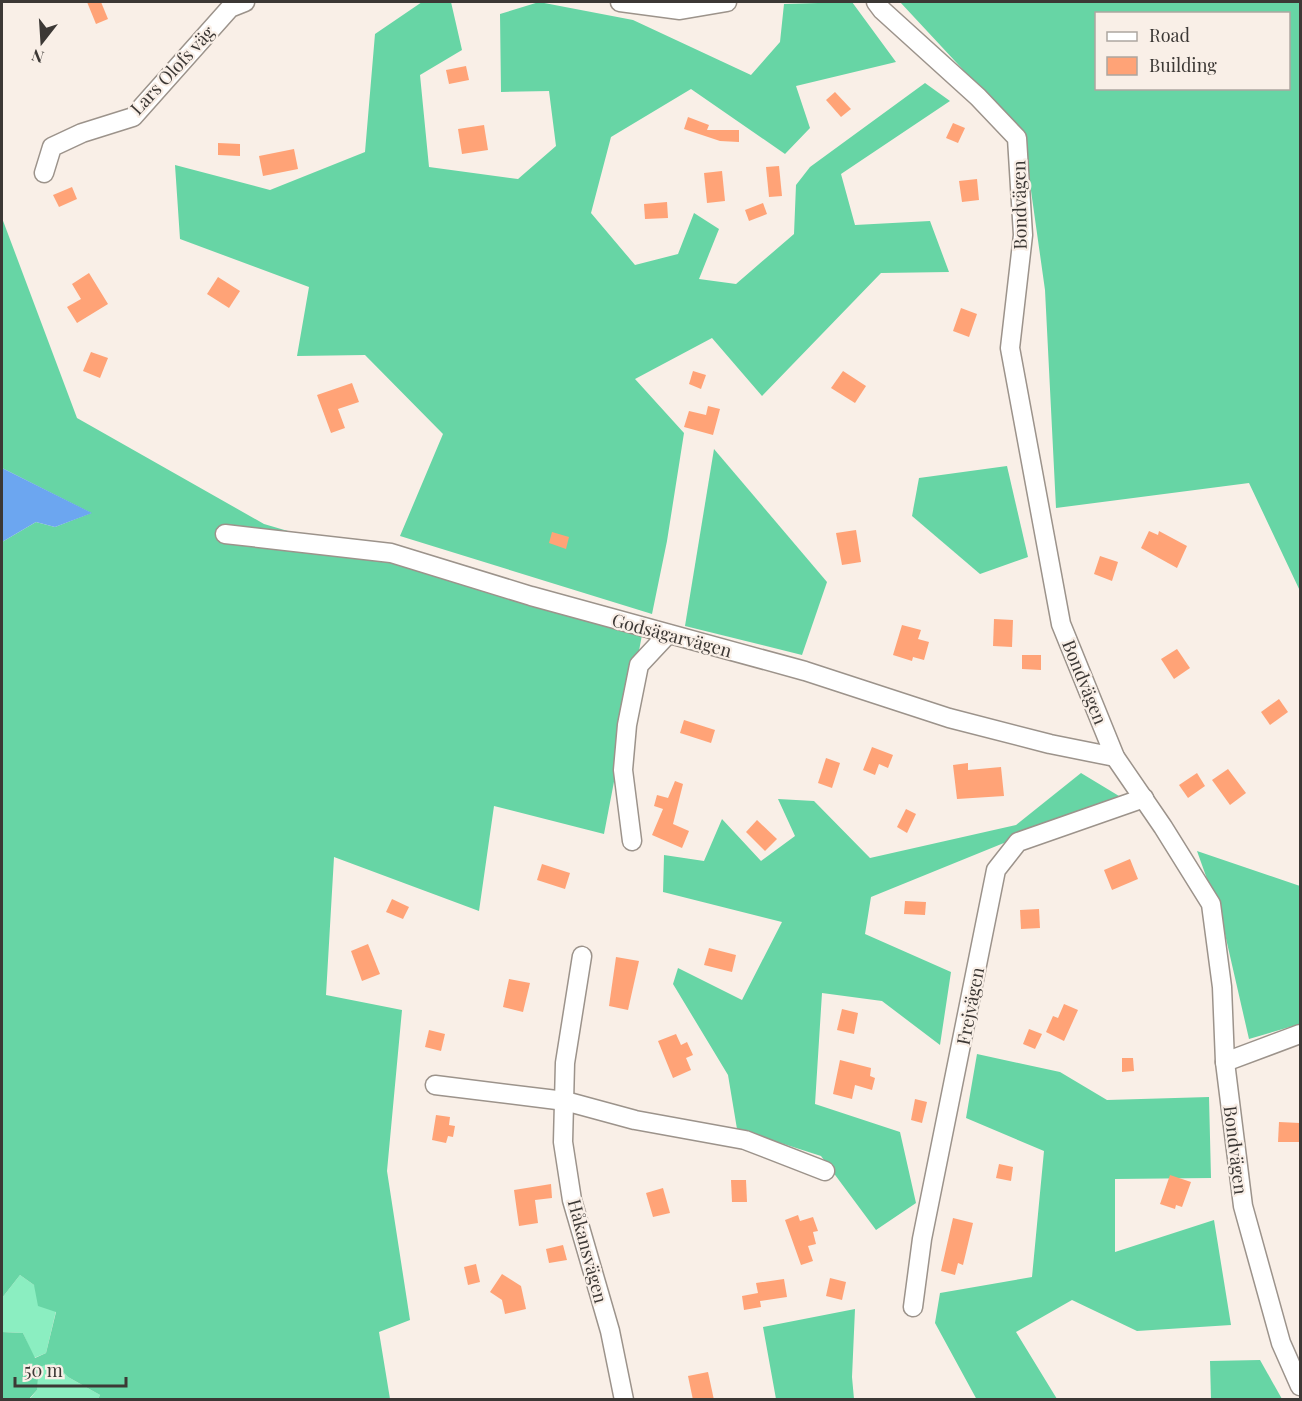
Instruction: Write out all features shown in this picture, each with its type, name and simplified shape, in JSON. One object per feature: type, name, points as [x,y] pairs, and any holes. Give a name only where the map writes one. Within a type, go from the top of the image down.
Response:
[{"type":"street","name":"Lars Olofs väg","points":[[44,173],[52,147],[82,133],[133,117],[230,8],[245,2]]},
{"type":"street","points":[[620,2],[680,10],[727,2]]},
{"type":"street","name":"Bondvägen","points":[[876,2],[978,97],[1017,138],[1023,234],[1011,348],[1061,624],[1115,757],[1144,798],[1211,904],[1222,987],[1225,1062],[1243,1206],[1281,1343],[1300,1386]]},
{"type":"street","name":"Godsägarvägen","points":[[225,534],[391,553],[668,634],[805,671],[949,718],[1050,744],[1115,757]]},
{"type":"street","points":[[632,841],[622,770],[627,725],[639,665],[668,634]]},
{"type":"street","name":"Frejvägen","points":[[914,1307],[922,1239],[996,870],[1018,842],[1144,798]]},
{"type":"street","name":"Håkansvägen","points":[[582,956],[565,1063],[563,1142],[572,1200],[610,1331],[624,1400]]},
{"type":"street","points":[[1225,1062],[1300,1034]]},
{"type":"street","points":[[435,1085],[565,1101],[635,1120],[745,1140],[825,1171]]},
{"type":"green space","points":[[422,2],[451,2],[462,50],[420,75],[429,167],[518,179],[556,146],[549,91],[501,92],[500,14],[539,2],[633,20],[751,75],[780,42],[784,4],[852,2],[896,62],[796,86],[810,128],[785,154],[691,89],[611,137],[591,213],[635,265],[678,254],[694,213],[719,229],[699,279],[736,284],[794,234],[796,185],[810,167],[925,83],[950,101],[841,174],[855,225],[930,221],[949,272],[881,273],[762,396],[712,338],[635,379],[684,433],[667,541],[652,614],[400,536],[443,434],[365,355],[297,356],[309,287],[180,239],[175,165],[270,190],[365,152],[375,34]]},
{"type":"green space","points":[[900,2],[1300,2],[1300,591],[1249,483],[1056,508],[1045,290],[1023,134]]},
{"type":"green space","points":[[2,218],[77,418],[264,524],[642,635],[604,834],[494,806],[479,911],[334,857],[326,995],[402,1010],[387,1171],[410,1320],[379,1332],[390,1399],[98,1399],[100,1395],[68,1377],[54,1363],[39,1367],[37,1390],[29,1399],[2,1399],[2,1332],[23,1333],[35,1358],[46,1353],[56,1312],[38,1306],[34,1285],[20,1275],[2,1298],[2,542],[36,522],[55,527],[91,513],[2,468]]},
{"type":"green space","points":[[714,449],[827,582],[802,655],[685,626]]},
{"type":"green space","points":[[1007,466],[1028,557],[980,574],[912,516],[919,478]]},
{"type":"green space","points":[[1081,773],[1119,796],[871,897],[865,934],[951,972],[940,1045],[882,1001],[822,993],[815,1104],[900,1132],[916,1203],[876,1230],[821,1156],[737,1129],[728,1075],[673,984],[678,968],[742,1000],[782,922],[663,892],[664,855],[704,861],[722,819],[761,861],[795,836],[778,799],[814,801],[870,858],[1016,825]]},
{"type":"green space","points":[[1197,851],[1300,886],[1300,1024],[1249,1039],[1222,921]]},
{"type":"green space","points":[[977,1054],[1060,1072],[1107,1100],[1209,1097],[1211,1178],[1115,1179],[1115,1252],[1214,1220],[1231,1325],[1137,1331],[1072,1300],[1016,1332],[1057,1399],[977,1400],[935,1323],[940,1293],[1032,1277],[1044,1151],[966,1118]]},
{"type":"green space","points":[[20,1275],[34,1285],[56,1311],[46,1353],[34,1358],[23,1333],[2,1332],[2,1298]]},
{"type":"green space","points":[[855,1309],[852,1377],[854,1399],[776,1399],[763,1327]]},
{"type":"green space","points":[[1260,1360],[1282,1399],[1211,1399],[1210,1361]]},
{"type":"green space","points":[[54,1363],[68,1377],[100,1395],[98,1399],[29,1400],[37,1390],[38,1367]]},
{"type":"water","points":[[2,468],[92,513],[55,527],[36,522],[2,542]]},
{"type":"building","points":[[87,2],[101,2],[108,19],[96,24]]},
{"type":"building","points":[[466,66],[469,80],[449,84],[446,70]]},
{"type":"building","points":[[835,92],[851,109],[841,117],[826,100]]},
{"type":"building","points":[[688,117],[709,125],[707,130],[739,130],[739,142],[720,141],[684,129]]},
{"type":"building","points":[[953,123],[965,128],[958,143],[946,138]]},
{"type":"building","points":[[484,125],[488,150],[462,154],[458,129]]},
{"type":"building","points":[[218,143],[240,144],[240,156],[218,155]]},
{"type":"building","points":[[294,149],[298,169],[263,176],[259,156]]},
{"type":"building","points":[[779,166],[782,196],[769,197],[766,167]]},
{"type":"building","points":[[722,171],[725,201],[707,203],[704,173]]},
{"type":"building","points":[[977,179],[979,200],[962,202],[959,181]]},
{"type":"building","points":[[72,187],[77,199],[59,207],[53,195]]},
{"type":"building","points":[[667,202],[668,218],[645,219],[644,204]]},
{"type":"building","points":[[763,203],[767,214],[749,221],[745,210]]},
{"type":"building","points":[[89,273],[108,304],[77,323],[67,307],[81,299],[72,284]]},
{"type":"building","points":[[218,277],[240,291],[229,308],[207,294]]},
{"type":"building","points":[[961,308],[977,314],[969,337],[953,331]]},
{"type":"building","points":[[91,352],[108,358],[100,378],[83,371]]},
{"type":"building","points":[[693,371],[706,375],[701,389],[689,384]]},
{"type":"building","points":[[843,371],[866,386],[855,403],[831,388]]},
{"type":"building","points":[[352,383],[359,402],[338,409],[345,428],[331,433],[317,395]]},
{"type":"building","points":[[708,406],[720,409],[713,435],[684,427],[689,411],[706,415]]},
{"type":"building","points":[[856,530],[861,562],[842,565],[836,533]]},
{"type":"building","points":[[1149,531],[1158,535],[1159,531],[1187,546],[1177,568],[1141,548]]},
{"type":"building","points":[[552,532],[569,537],[566,549],[549,543]]},
{"type":"building","points":[[1100,556],[1118,562],[1112,581],[1094,574]]},
{"type":"building","points":[[994,619],[1013,620],[1012,647],[993,646]]},
{"type":"building","points":[[902,625],[921,630],[918,639],[929,642],[924,660],[913,657],[912,661],[893,655]]},
{"type":"building","points":[[1177,649],[1190,668],[1174,679],[1161,659]]},
{"type":"building","points":[[1022,655],[1041,655],[1041,670],[1022,669]]},
{"type":"building","points":[[1279,699],[1288,712],[1270,725],[1261,712]]},
{"type":"building","points":[[684,720],[715,730],[711,743],[680,733]]},
{"type":"building","points":[[872,747],[893,755],[888,768],[879,764],[875,775],[863,770]]},
{"type":"building","points":[[826,758],[840,763],[832,788],[818,783]]},
{"type":"building","points":[[968,763],[968,770],[1001,767],[1004,796],[957,799],[953,765]]},
{"type":"building","points":[[1228,769],[1246,793],[1230,805],[1212,780]]},
{"type":"building","points":[[1197,773],[1205,786],[1188,798],[1179,785]]},
{"type":"building","points":[[675,781],[683,784],[673,824],[689,831],[682,848],[652,835],[663,809],[654,806],[657,795],[668,798]]},
{"type":"building","points":[[906,809],[916,814],[907,833],[897,827]]},
{"type":"building","points":[[757,820],[777,839],[765,851],[746,832]]},
{"type":"building","points":[[1130,859],[1138,879],[1112,890],[1104,870]]},
{"type":"building","points":[[542,864],[570,873],[565,889],[537,880]]},
{"type":"building","points":[[392,899],[409,907],[403,919],[386,912]]},
{"type":"building","points":[[905,901],[926,902],[925,915],[904,914]]},
{"type":"building","points":[[1039,909],[1040,928],[1021,929],[1020,910]]},
{"type":"building","points":[[368,944],[380,974],[362,981],[351,951]]},
{"type":"building","points":[[709,948],[736,955],[732,972],[704,965]]},
{"type":"building","points":[[616,957],[639,961],[628,1010],[609,1006]]},
{"type":"building","points":[[509,979],[530,983],[523,1012],[503,1007]]},
{"type":"building","points":[[1064,1004],[1078,1010],[1064,1041],[1046,1032],[1053,1016],[1058,1018]]},
{"type":"building","points":[[842,1009],[858,1013],[854,1034],[837,1030]]},
{"type":"building","points":[[1029,1029],[1042,1034],[1035,1049],[1023,1044]]},
{"type":"building","points":[[429,1030],[445,1034],[441,1051],[425,1047]]},
{"type":"building","points":[[676,1034],[681,1045],[687,1042],[693,1055],[686,1058],[691,1070],[673,1078],[658,1041]]},
{"type":"building","points":[[1122,1058],[1133,1058],[1134,1071],[1122,1072]]},
{"type":"building","points":[[840,1060],[871,1068],[870,1076],[875,1078],[872,1090],[855,1085],[852,1099],[833,1094]]},
{"type":"building","points":[[915,1099],[927,1102],[922,1123],[911,1120]]},
{"type":"building","points":[[436,1115],[450,1117],[449,1125],[455,1126],[453,1137],[448,1136],[446,1143],[432,1140]]},
{"type":"building","points":[[1279,1122],[1300,1123],[1300,1142],[1278,1142]]},
{"type":"building","points":[[999,1164],[1013,1167],[1011,1181],[996,1178]]},
{"type":"building","points":[[1170,1175],[1191,1182],[1182,1207],[1176,1205],[1175,1209],[1160,1204]]},
{"type":"building","points":[[731,1180],[746,1180],[747,1202],[732,1202]]},
{"type":"building","points":[[551,1184],[552,1198],[535,1200],[538,1223],[519,1226],[514,1190]]},
{"type":"building","points":[[663,1188],[670,1213],[653,1217],[646,1193]]},
{"type":"building","points":[[798,1215],[800,1221],[813,1217],[818,1231],[813,1232],[816,1244],[808,1246],[813,1261],[801,1265],[785,1220]]},
{"type":"building","points":[[953,1218],[973,1223],[963,1265],[958,1263],[955,1275],[941,1271]]},
{"type":"building","points":[[563,1245],[567,1260],[549,1263],[546,1249]]},
{"type":"building","points":[[476,1264],[480,1282],[468,1285],[464,1267]]},
{"type":"building","points":[[502,1274],[521,1286],[526,1309],[505,1314],[502,1300],[490,1292]]},
{"type":"building","points":[[830,1278],[846,1282],[842,1300],[826,1296]]},
{"type":"building","points":[[784,1279],[787,1297],[760,1301],[761,1307],[744,1310],[742,1296],[758,1293],[756,1283]]},
{"type":"building","points":[[708,1372],[714,1400],[693,1400],[688,1376]]}]
